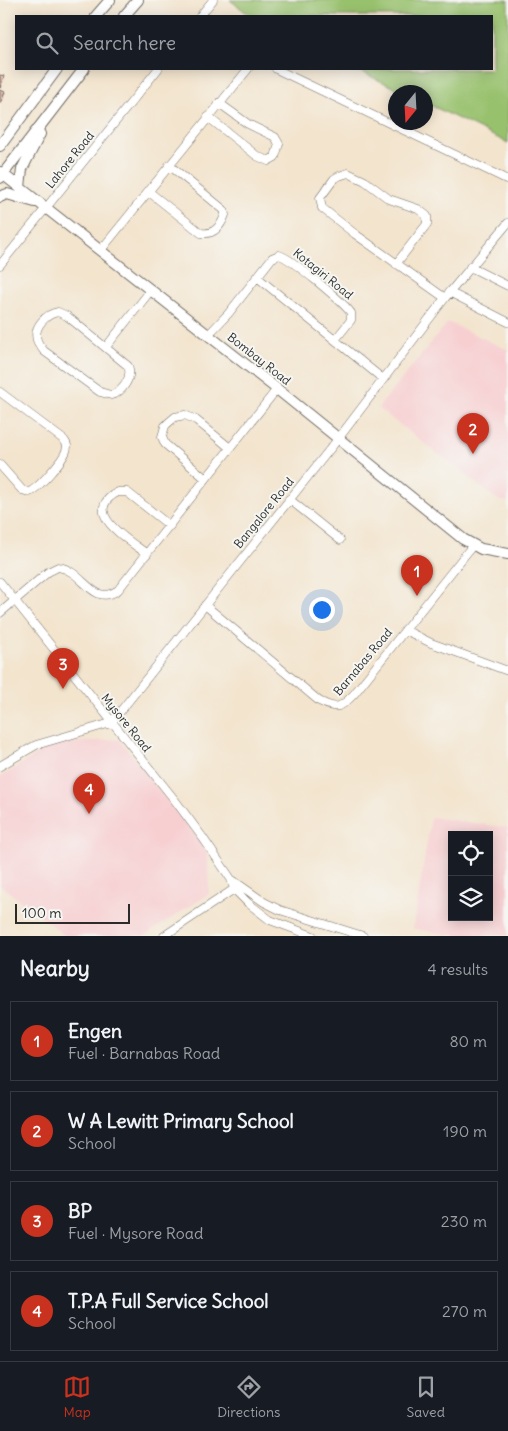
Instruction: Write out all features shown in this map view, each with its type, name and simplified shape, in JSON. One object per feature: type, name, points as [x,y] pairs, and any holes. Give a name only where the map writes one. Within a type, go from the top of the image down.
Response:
[{"type":"street","points":[[97,15],[110,0]]},
{"type":"street","points":[[125,15],[138,0]]},
{"type":"street","points":[[201,15],[214,0]]},
{"type":"street","points":[[0,146],[56,70]]},
{"type":"street","points":[[1,175],[83,70]]},
{"type":"street","name":"Lahore Road","points":[[0,265],[42,206],[157,70]]},
{"type":"street","points":[[102,250],[247,70]]},
{"type":"street","points":[[278,70],[508,180]]},
{"type":"street","points":[[208,117],[257,156],[268,161],[275,157],[279,144],[275,137],[248,124],[219,103]]},
{"type":"street","points":[[20,187],[22,168],[43,130],[48,115]]},
{"type":"street","points":[[148,191],[201,233],[214,232],[220,225],[225,215],[224,210],[169,165]]},
{"type":"street","name":"Bombay Road","points":[[1,175],[20,187],[42,206],[102,250],[473,546],[492,552],[508,554]]},
{"type":"street","points":[[396,264],[427,224],[428,219],[425,213],[389,199],[353,175],[339,176],[322,193],[320,201],[322,208],[396,264],[447,295],[508,322]]},
{"type":"street","points":[[0,197],[4,194],[10,194],[42,206]]},
{"type":"street","name":"Bangalore Road","points":[[112,723],[338,438],[447,295],[508,223]]},
{"type":"street","name":"Kotagiri Road","points":[[208,335],[228,314],[276,255],[283,256],[292,261],[339,300],[351,313],[351,320],[335,340]]},
{"type":"street","points":[[470,268],[508,286]]},
{"type":"street","points":[[257,277],[382,380]]},
{"type":"street","points":[[106,347],[151,290]]},
{"type":"street","points":[[58,312],[67,316],[106,347],[129,370],[127,381],[114,395],[106,395],[100,392],[44,351],[38,344],[36,334],[42,321],[48,315],[58,312]]},
{"type":"street","points":[[0,613],[48,572],[58,567],[72,572],[99,595],[108,596],[118,590],[277,389]]},
{"type":"street","points":[[0,392],[67,444],[63,457],[29,492],[22,490],[0,465]]},
{"type":"street","points":[[206,479],[165,444],[162,437],[165,426],[176,417],[185,415],[196,420],[230,448]]},
{"type":"street","points":[[147,554],[111,527],[105,520],[104,509],[110,498],[118,492],[127,492],[170,526]]},
{"type":"street","points":[[289,499],[340,540]]},
{"type":"street","name":"Barnabas Road","points":[[205,605],[319,701],[334,707],[340,706],[345,703],[473,546]]},
{"type":"street","name":"Mysore Road","points":[[0,582],[174,799],[248,903],[270,920],[313,936]]},
{"type":"street","points":[[405,630],[438,646],[508,671]]},
{"type":"street","points":[[0,766],[36,745],[112,723]]},
{"type":"street","points":[[164,936],[237,887],[280,910],[363,936]]},
{"type":"shaded area","points":[[448,322],[508,350],[508,502],[498,500],[378,408]]},
{"type":"shaded area","points":[[119,739],[208,852],[209,894],[144,936],[65,936],[0,885],[0,777],[54,744]]},
{"type":"shaded area","points":[[431,817],[508,828],[508,936],[460,936],[413,929]]},
{"type":"green space","points":[[230,0],[508,0],[508,143],[433,106],[433,85],[389,85],[357,70],[493,70],[493,15],[250,15]]},
{"type":"building","points":[[0,75],[4,76],[0,88]]},
{"type":"building","points":[[0,90],[5,92],[1,102],[0,102]]},
{"type":"place","name":"W A Lewitt Primary School","points":[[473,454]]},
{"type":"place","name":"Engen","points":[[417,596]]},
{"type":"place","name":"BP","points":[[63,689]]},
{"type":"place","name":"T.P.A Full Service School","points":[[89,814]]}]
